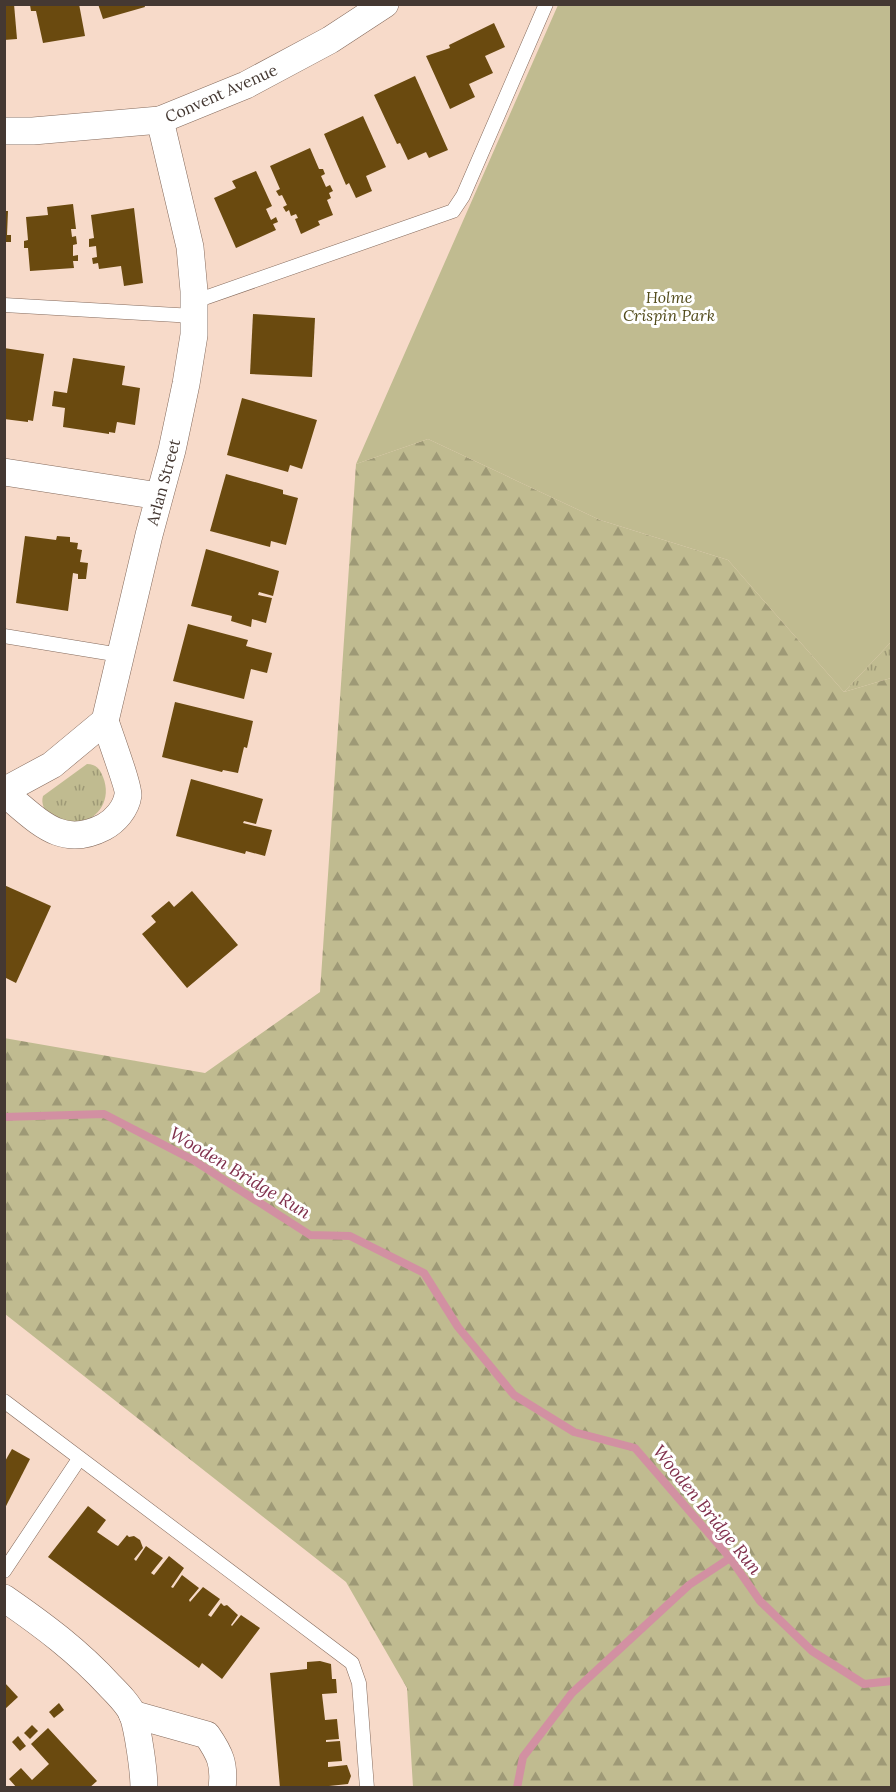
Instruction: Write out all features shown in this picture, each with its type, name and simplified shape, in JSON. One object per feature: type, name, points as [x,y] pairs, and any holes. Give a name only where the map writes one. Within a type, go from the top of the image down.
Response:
[{"type":"street","name":"Convent Avenue","points":[[4,131],[33,131],[160,120],[246,85],[330,39],[385,4]]},
{"type":"street","name":"Arlan Street","points":[[105,721],[172,450],[194,334],[190,247],[160,120]]},
{"type":"street","points":[[4,472],[159,496]]},
{"type":"street","points":[[105,721],[129,794],[124,807],[113,822],[90,834],[69,836],[50,829],[4,792],[52,765],[105,721]]},
{"type":"street","points":[[4,1598],[60,1638],[92,1666],[117,1693],[132,1714],[144,1775],[144,1788]]},
{"type":"street","points":[[132,1714],[207,1735],[219,1753],[224,1770],[222,1788]]},
{"type":"lane","points":[[4,305],[194,309],[453,211],[463,196],[546,4]]},
{"type":"lane","points":[[4,636],[120,655]]},
{"type":"lane","points":[[4,1401],[352,1664],[359,1683],[367,1788]]},
{"type":"lane","points":[[4,1571],[79,1459]]},
{"type":"green space","name":"Holme Crispin Park","points":[[558,5],[891,5],[891,642],[844,692],[728,560],[600,520],[428,439],[356,464]]},
{"type":"green space","points":[[428,439],[600,520],[728,560],[844,692],[891,678],[891,1787],[413,1787],[407,1688],[346,1582],[5,1314],[4,1038],[205,1073],[320,992],[356,464]]},
{"type":"green space","points":[[891,642],[891,678],[844,692]]},
{"type":"green space","points":[[87,764],[97,768],[103,777],[106,793],[102,807],[92,818],[77,824],[65,823],[52,818],[44,808],[43,796]]},
{"type":"building","points":[[4,4],[14,4],[17,39],[4,40]]},
{"type":"building","points":[[79,4],[85,36],[43,43],[36,11],[31,11],[30,5]]},
{"type":"building","points":[[98,4],[144,4],[145,7],[103,19]]},
{"type":"building","points":[[494,23],[505,47],[485,56],[493,73],[469,84],[475,97],[450,109],[426,56],[450,48],[449,45]]},
{"type":"building","points":[[415,76],[448,150],[429,158],[426,152],[408,160],[400,143],[397,144],[374,95]]},
{"type":"building","points":[[363,116],[386,167],[366,176],[372,191],[356,198],[349,183],[346,185],[324,134]]},
{"type":"building","points":[[310,148],[319,169],[323,169],[325,174],[321,176],[326,187],[330,185],[333,191],[329,193],[331,198],[327,200],[333,215],[318,221],[320,225],[301,234],[295,219],[298,218],[296,214],[291,216],[289,210],[286,212],[283,207],[287,205],[282,195],[279,196],[276,191],[280,189],[270,166]]},
{"type":"building","points":[[256,171],[272,206],[266,209],[271,220],[276,217],[278,222],[273,224],[276,230],[236,248],[214,198],[236,188],[232,181]]},
{"type":"building","points":[[73,204],[76,229],[71,229],[72,237],[76,236],[77,244],[73,245],[73,256],[78,255],[78,261],[73,261],[74,268],[30,271],[28,248],[24,248],[24,241],[28,240],[26,217],[48,215],[47,207]]},
{"type":"building","points":[[134,208],[143,283],[124,286],[121,266],[99,269],[98,263],[93,264],[92,258],[97,257],[96,246],[89,247],[89,239],[94,238],[91,215]]},
{"type":"building","points":[[4,211],[8,211],[7,235],[11,235],[11,242],[4,242]]},
{"type":"building","points":[[253,314],[315,318],[312,377],[250,374]]},
{"type":"building","points":[[4,348],[44,354],[33,421],[4,419]]},
{"type":"building","points":[[73,358],[125,366],[122,385],[140,388],[135,425],[117,422],[115,433],[109,432],[109,434],[63,427],[65,408],[52,406],[54,391],[67,393]]},
{"type":"building","points":[[242,398],[317,420],[302,469],[290,465],[288,472],[227,455]]},
{"type":"building","points":[[226,474],[283,490],[283,494],[298,498],[286,545],[271,541],[270,547],[210,531]]},
{"type":"building","points":[[25,536],[56,540],[57,536],[70,537],[70,542],[78,543],[77,549],[82,550],[80,562],[88,563],[86,579],[78,579],[78,574],[73,573],[68,611],[16,603]]},
{"type":"building","points":[[206,549],[279,571],[273,596],[259,592],[258,595],[272,598],[266,623],[252,619],[251,627],[231,621],[232,616],[191,606]]},
{"type":"building","points":[[188,624],[248,640],[246,646],[272,653],[267,673],[251,669],[244,699],[173,681]]},
{"type":"building","points":[[175,702],[253,721],[238,773],[223,770],[222,772],[162,757]]},
{"type":"building","points":[[191,779],[263,799],[256,824],[244,821],[243,823],[272,830],[265,856],[246,851],[245,854],[176,836]]},
{"type":"building","points":[[4,885],[51,906],[16,983],[4,977]]},
{"type":"building","points":[[192,891],[238,945],[187,988],[142,934],[156,922],[151,916],[169,901],[174,907]]},
{"type":"building","points":[[12,1449],[30,1459],[4,1510],[4,1463]]},
{"type":"building","points":[[88,1506],[106,1520],[97,1532],[116,1545],[118,1546],[127,1535],[140,1540],[143,1548],[134,1559],[136,1561],[146,1546],[163,1558],[151,1573],[154,1575],[169,1556],[184,1568],[171,1587],[173,1588],[182,1575],[199,1588],[189,1600],[190,1602],[203,1587],[220,1599],[208,1615],[211,1617],[221,1603],[224,1606],[227,1605],[238,1615],[232,1626],[241,1615],[260,1628],[222,1679],[202,1663],[199,1668],[48,1557]]},
{"type":"building","points":[[320,1661],[331,1664],[332,1679],[336,1679],[337,1693],[322,1694],[325,1720],[337,1719],[339,1739],[326,1740],[326,1742],[340,1741],[342,1761],[328,1762],[328,1767],[347,1765],[351,1776],[348,1784],[329,1786],[329,1788],[280,1788],[270,1673],[307,1669],[307,1662]]},
{"type":"building","points":[[4,1682],[18,1697],[4,1710]]},
{"type":"building","points":[[59,1703],[64,1710],[54,1718],[49,1712]]},
{"type":"building","points":[[32,1725],[38,1731],[30,1739],[24,1733]]},
{"type":"building","points":[[48,1728],[97,1781],[89,1788],[17,1788],[9,1779],[21,1768],[32,1780],[49,1764],[31,1744]]},
{"type":"building","points":[[18,1736],[26,1746],[20,1751],[12,1742]]},
{"type":"waterway","name":"Wooden Bridge Run","points":[[4,1117],[104,1114],[193,1160],[310,1235],[350,1236],[424,1273],[458,1327],[514,1395],[574,1432],[635,1448],[730,1558],[760,1601],[812,1651],[864,1684],[892,1681]]},
{"type":"waterway","points":[[517,1788],[523,1757],[572,1693],[689,1585],[730,1558]]}]
